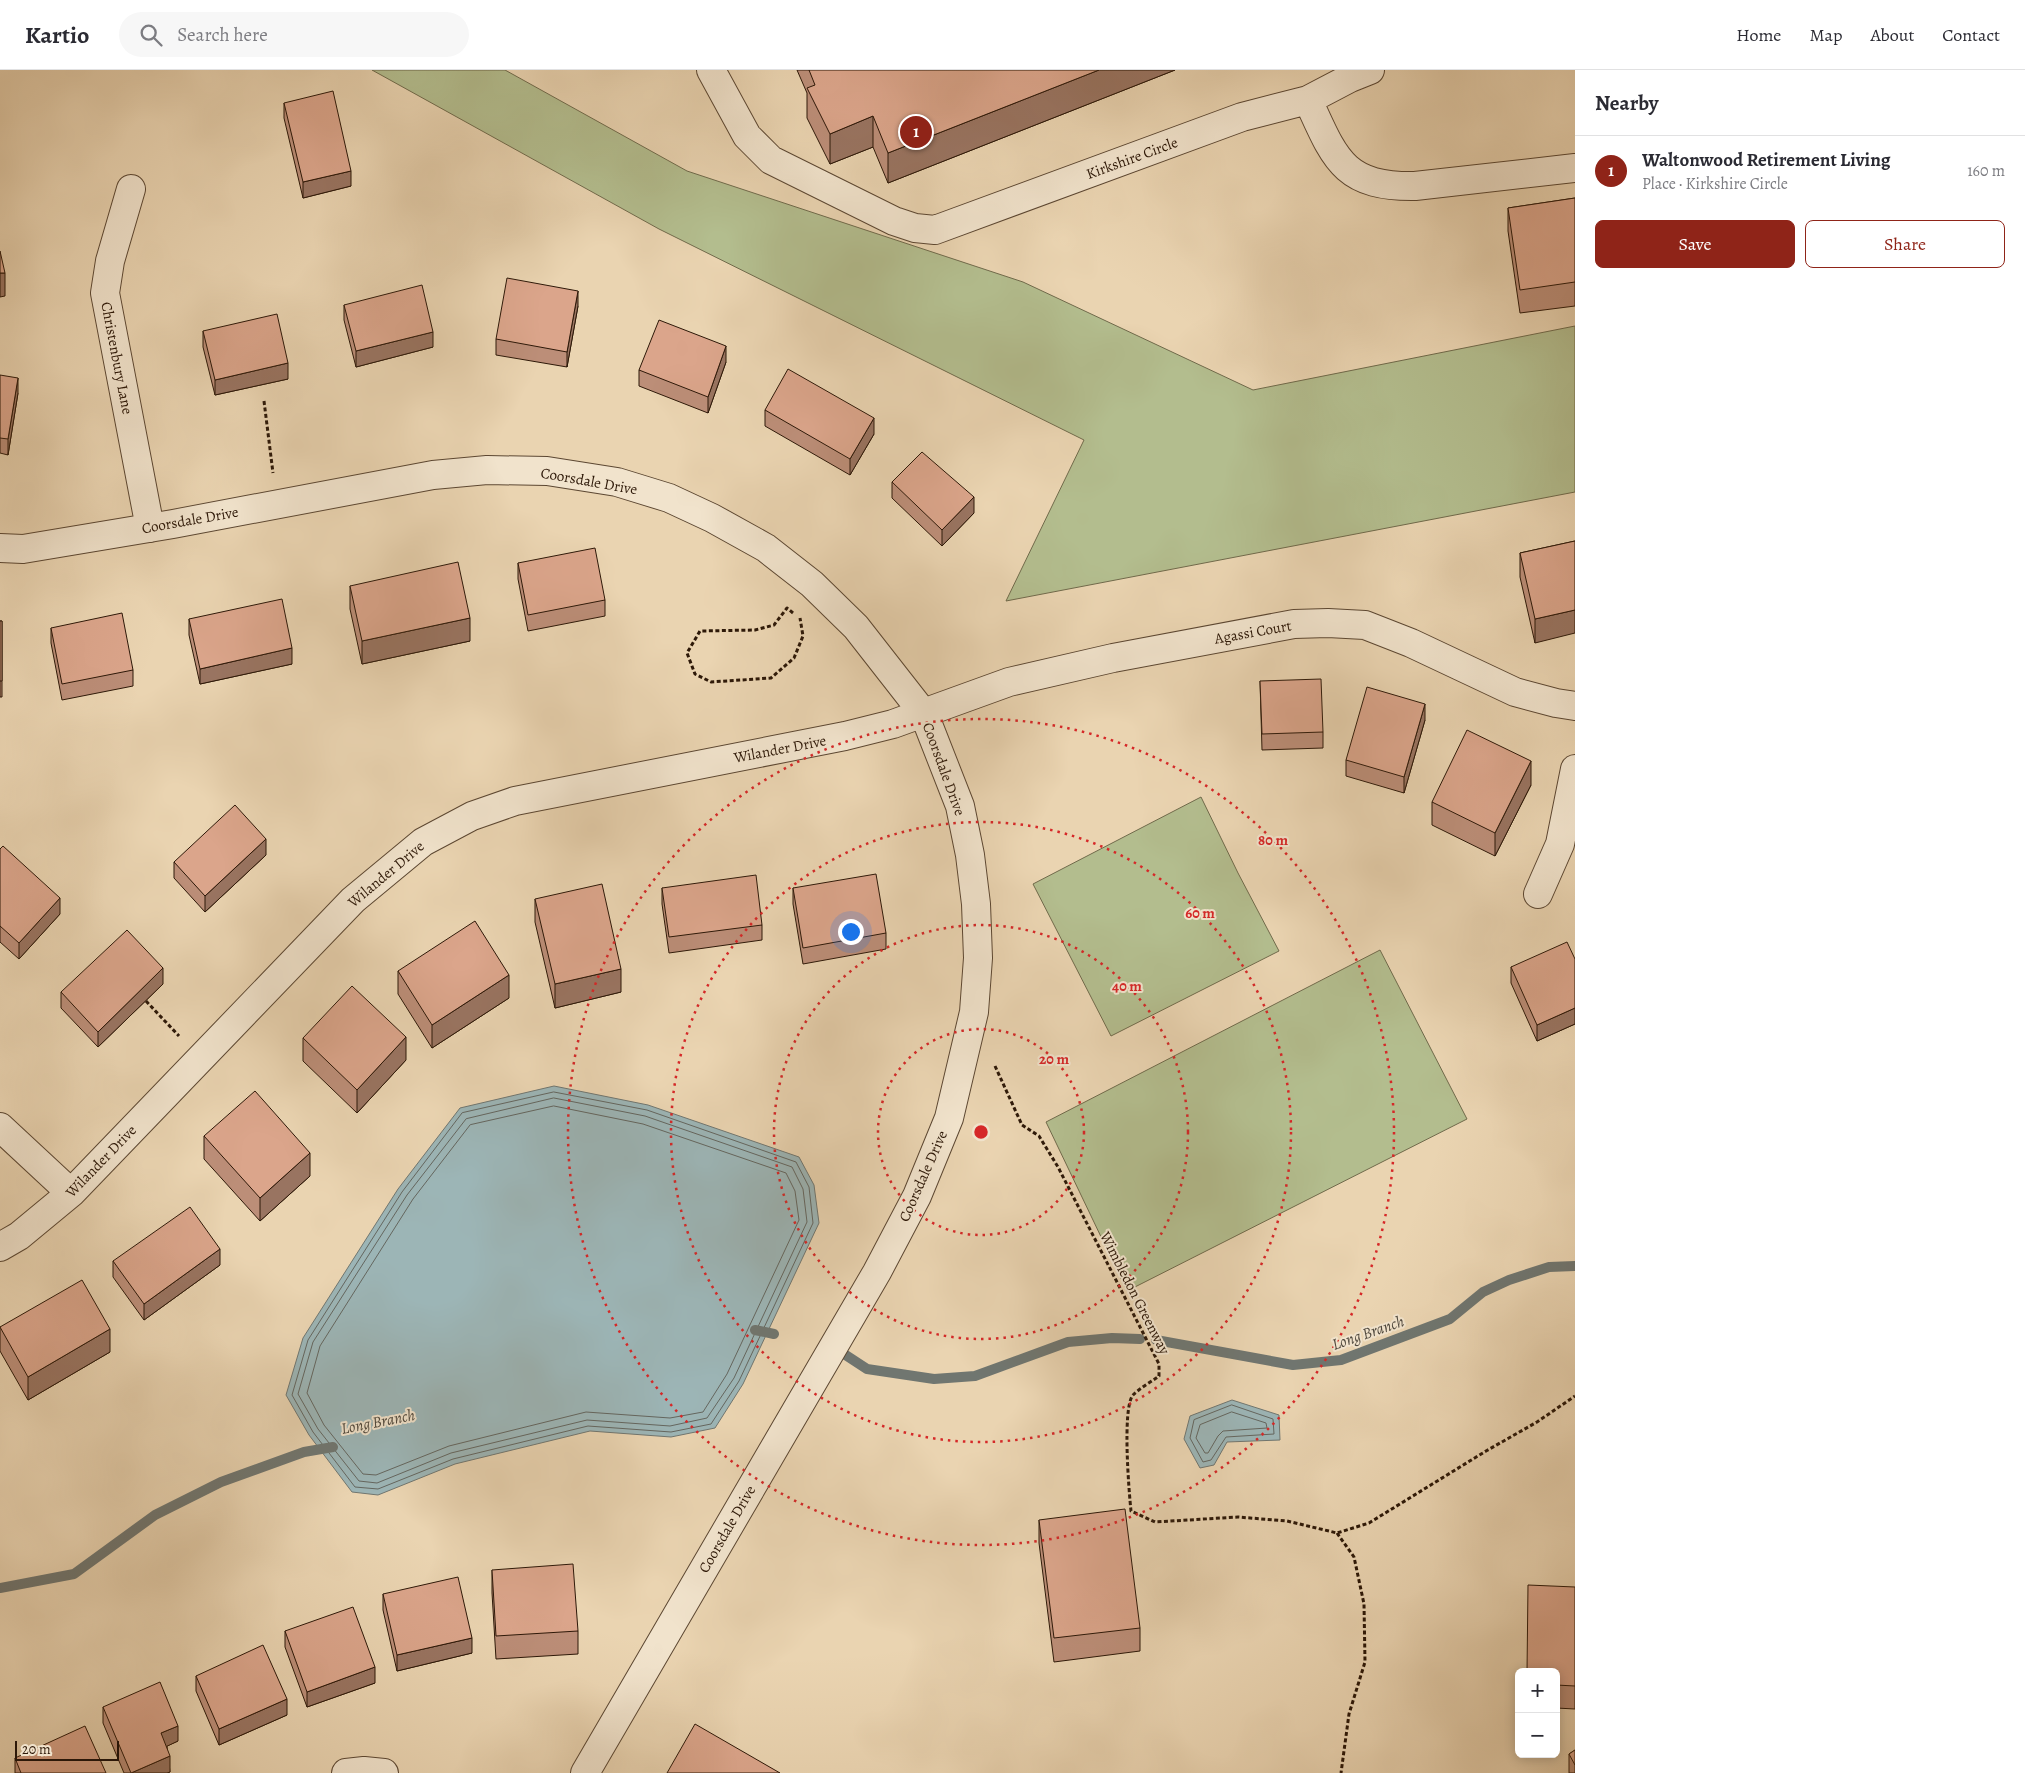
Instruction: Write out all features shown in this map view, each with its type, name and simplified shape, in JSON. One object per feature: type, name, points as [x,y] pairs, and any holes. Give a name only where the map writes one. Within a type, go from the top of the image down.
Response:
[{"type":"street","name":"Kirkshire Circle","points":[[710,70],[747,136],[771,160],[894,221],[915,228],[935,230],[1242,117],[1308,100],[1350,78],[1370,70]]},
{"type":"street","points":[[1308,100],[1330,148],[1344,166],[1370,182],[1394,186],[1415,186],[1575,168]]},
{"type":"street","name":"Christenbury Lane","points":[[131,189],[110,261],[105,293],[150,528]]},
{"type":"street","name":"Coorsdale Drive","points":[[0,548],[23,548],[150,528],[433,475],[487,470],[547,471],[617,482],[669,498],[712,518],[766,548],[812,584],[856,627],[924,714],[960,806],[970,856],[976,904],[978,958],[974,1012],[948,1118],[917,1196],[877,1272],[585,1773]]},
{"type":"street","name":"Agassi Court","points":[[924,714],[1008,682],[1113,658],[1294,624],[1328,623],[1365,625],[1411,642],[1515,692],[1556,704],[1575,706]]},
{"type":"street","name":"Wilander Drive","points":[[0,1247],[19,1236],[71,1193],[354,900],[423,842],[472,816],[515,801],[845,736],[924,714]]},
{"type":"street","points":[[1538,894],[1560,844],[1575,769]]},
{"type":"street","points":[[0,1127],[71,1193]]},
{"type":"street","points":[[346,1773],[364,1770],[384,1773]]},
{"type":"path","points":[[264,401],[277,504]]},
{"type":"path","points":[[800,618],[787,608],[774,625],[755,630],[700,631],[686,653],[695,674],[711,682],[771,678],[794,658],[803,636],[800,618],[803,614]]},
{"type":"path","points":[[146,1001],[200,1058]]},
{"type":"path","name":"Wimbledon Greenway","points":[[994,1064],[1022,1125],[1039,1136],[1058,1167],[1159,1364],[1159,1376],[1133,1395],[1128,1408],[1128,1480],[1131,1512],[1155,1522],[1238,1516],[1287,1521],[1337,1533]]},
{"type":"path","points":[[1341,1773],[1349,1714],[1366,1662],[1364,1604],[1354,1557],[1337,1533],[1369,1523],[1537,1422],[1575,1396]]},
{"type":"green space","points":[[372,70],[505,70],[687,171],[1023,282],[1253,390],[1575,326],[1575,492],[1006,601],[1084,440],[659,229]]},
{"type":"green space","points":[[1201,797],[1279,951],[1111,1036],[1033,884]]},
{"type":"green space","points":[[1380,950],[1467,1119],[1127,1291],[1046,1122]]},
{"type":"water","points":[[554,1086],[648,1105],[799,1157],[814,1185],[819,1223],[743,1384],[715,1428],[671,1437],[590,1431],[455,1464],[378,1495],[352,1492],[309,1435],[286,1395],[303,1338],[398,1189],[460,1108]]},
{"type":"water","points":[[1232,1400],[1279,1415],[1280,1440],[1227,1442],[1214,1465],[1200,1468],[1184,1439],[1190,1416]]},
{"type":"building","points":[[809,70],[1099,70],[888,153],[873,116],[830,134],[807,88],[815,85]]},
{"type":"building","points":[[333,91],[351,171],[303,182],[284,103]]},
{"type":"building","points":[[1575,198],[1575,282],[1520,290],[1508,208]]},
{"type":"building","points":[[0,251],[5,273],[0,273]]},
{"type":"building","points":[[507,278],[578,291],[567,352],[496,339]]},
{"type":"building","points":[[422,285],[433,332],[356,351],[344,305]]},
{"type":"building","points":[[277,314],[288,363],[215,380],[203,331]]},
{"type":"building","points":[[659,320],[726,346],[708,397],[639,370]]},
{"type":"building","points":[[788,369],[874,418],[850,459],[765,410]]},
{"type":"building","points":[[0,375],[18,378],[8,439],[0,438]]},
{"type":"building","points":[[922,452],[974,497],[942,530],[892,482]]},
{"type":"building","points":[[1575,541],[1575,610],[1535,619],[1520,553]]},
{"type":"building","points":[[595,548],[605,600],[528,615],[518,563]]},
{"type":"building","points":[[458,562],[470,618],[362,641],[350,586]]},
{"type":"building","points":[[282,599],[292,648],[200,669],[189,619]]},
{"type":"building","points":[[122,613],[133,670],[62,684],[51,628]]},
{"type":"building","points":[[0,621],[2,621],[2,681],[0,681]]},
{"type":"building","points":[[1321,679],[1323,732],[1262,734],[1260,681]]},
{"type":"building","points":[[1367,687],[1425,704],[1404,777],[1346,760]]},
{"type":"building","points":[[1467,730],[1531,761],[1495,833],[1432,802]]},
{"type":"building","points":[[235,805],[266,839],[205,896],[174,862]]},
{"type":"building","points":[[3,846],[60,898],[19,943],[0,926],[0,849]]},
{"type":"building","points":[[876,874],[886,933],[803,948],[793,888]]},
{"type":"building","points":[[756,875],[762,925],[669,937],[662,888]]},
{"type":"building","points":[[602,884],[621,969],[555,984],[535,899]]},
{"type":"building","points":[[475,921],[509,975],[432,1025],[398,971]]},
{"type":"building","points":[[127,930],[163,968],[98,1032],[61,992]]},
{"type":"building","points":[[1567,942],[1575,959],[1575,1008],[1537,1025],[1511,967]]},
{"type":"building","points":[[352,986],[406,1037],[357,1090],[303,1038]]},
{"type":"building","points":[[255,1091],[310,1153],[260,1198],[204,1136]]},
{"type":"building","points":[[190,1207],[220,1249],[144,1304],[113,1261]]},
{"type":"building","points":[[82,1280],[110,1329],[28,1377],[0,1327]]},
{"type":"building","points":[[1125,1509],[1140,1628],[1054,1638],[1039,1520]]},
{"type":"building","points":[[573,1564],[578,1631],[496,1636],[492,1570]]},
{"type":"building","points":[[458,1577],[472,1638],[397,1655],[383,1594]]},
{"type":"building","points":[[1528,1585],[1575,1587],[1575,1686],[1560,1685],[1560,1668],[1527,1668]]},
{"type":"building","points":[[353,1607],[375,1667],[307,1692],[285,1631]]},
{"type":"building","points":[[263,1645],[287,1699],[219,1729],[196,1676]]},
{"type":"building","points":[[160,1682],[178,1726],[161,1733],[170,1756],[131,1773],[103,1707]]},
{"type":"building","points":[[695,1724],[780,1773],[667,1773]]},
{"type":"building","points":[[85,1726],[106,1773],[21,1773],[15,1758]]},
{"type":"building","points":[[1575,1750],[1575,1765],[1569,1754]]},
{"type":"waterway","name":"Long Branch","points":[[1156,1340],[1293,1365],[1341,1360],[1450,1319],[1483,1292],[1509,1280],[1549,1267],[1575,1266]]},
{"type":"waterway","name":"Long Branch","points":[[755,1330],[774,1334]]},
{"type":"waterway","name":"Long Branch","points":[[841,1352],[867,1369],[934,1379],[975,1376],[1068,1342],[1112,1338],[1140,1339]]},
{"type":"waterway","name":"Long Branch","points":[[0,1588],[74,1574],[155,1515],[221,1482],[304,1452],[333,1447]]},
{"type":"place","name":"Waltonwood Retirement Living","points":[[916,132]]}]
